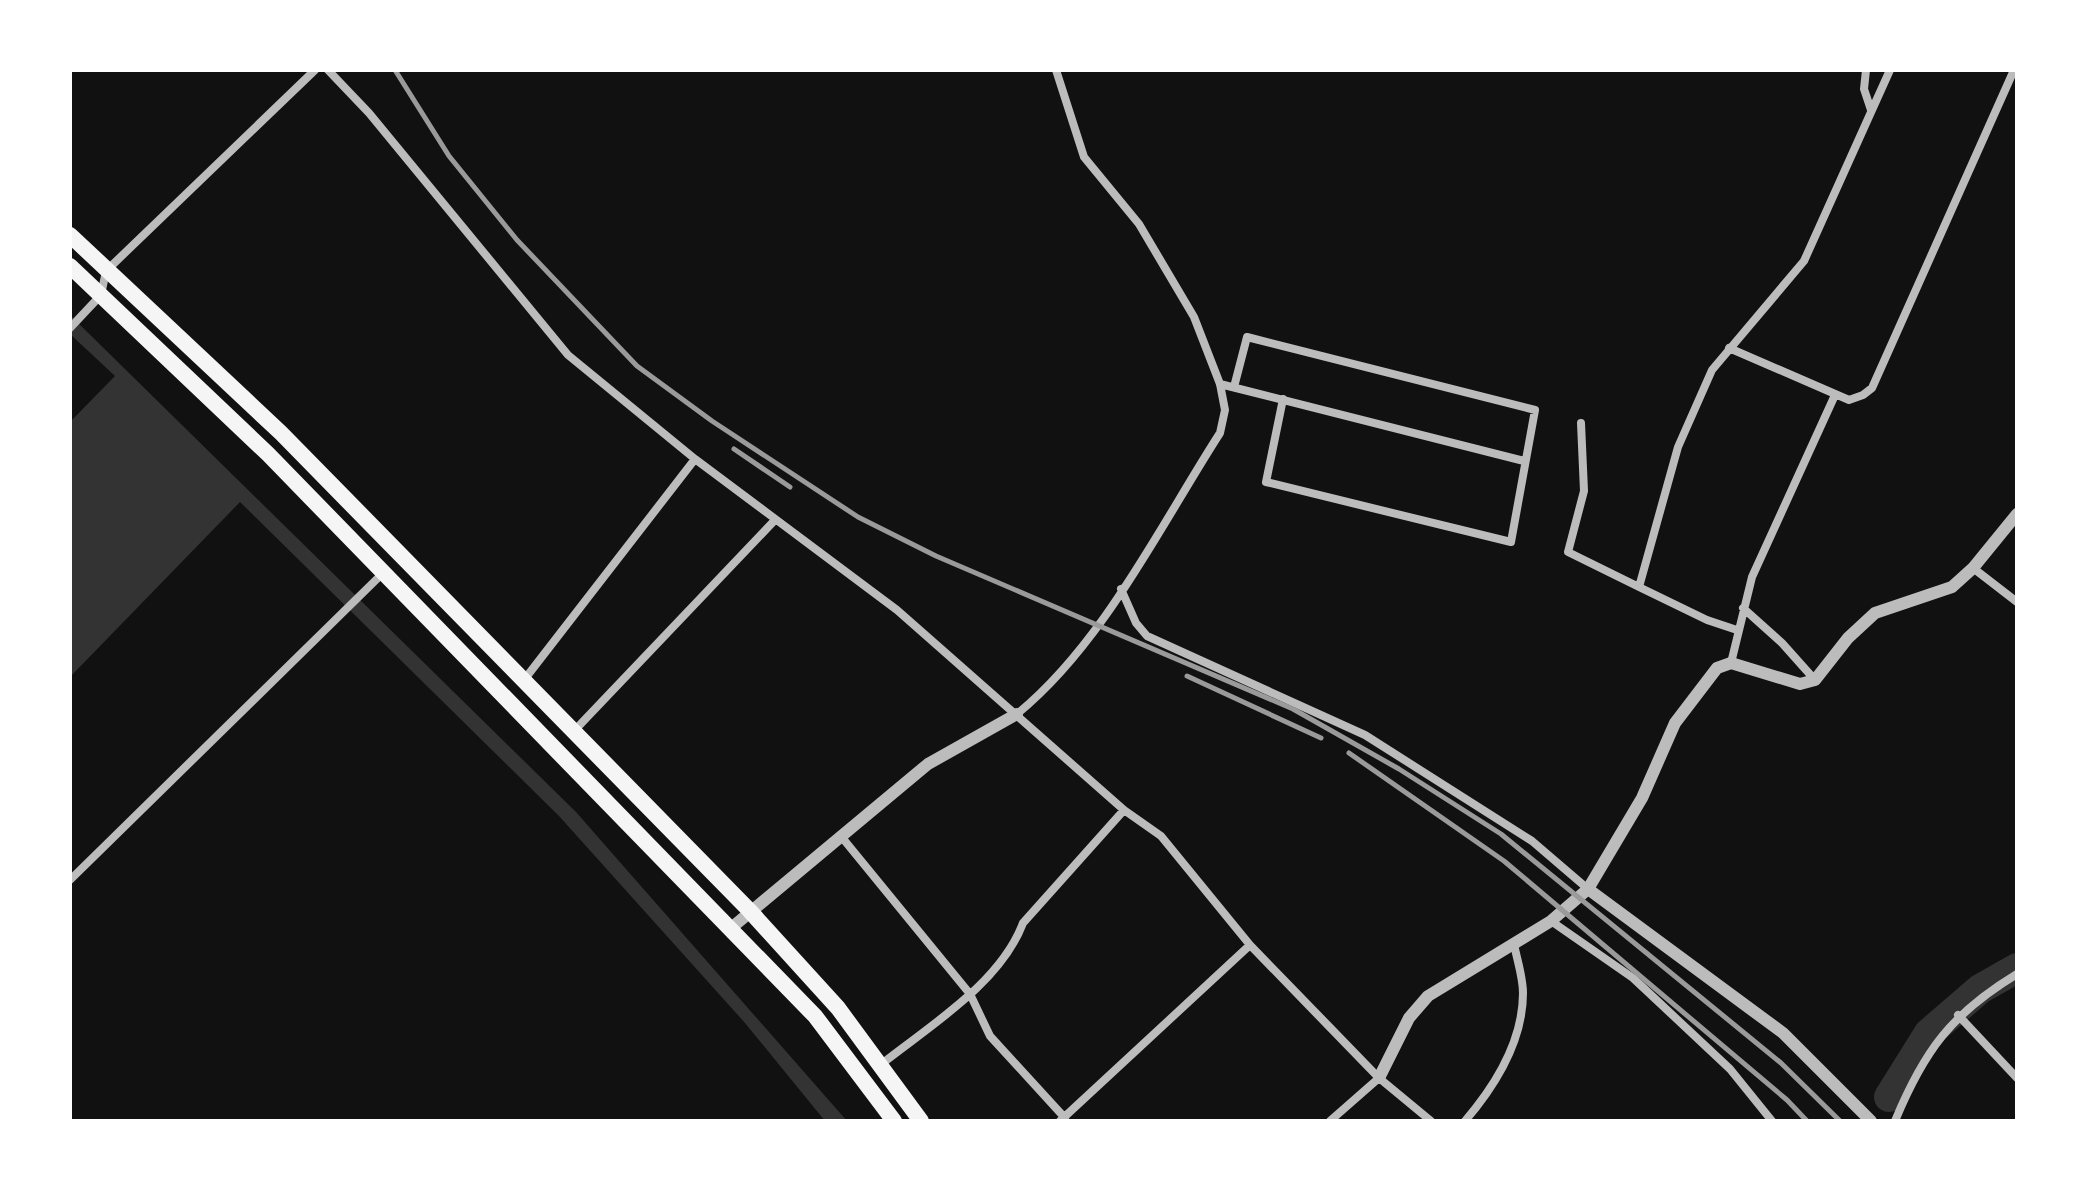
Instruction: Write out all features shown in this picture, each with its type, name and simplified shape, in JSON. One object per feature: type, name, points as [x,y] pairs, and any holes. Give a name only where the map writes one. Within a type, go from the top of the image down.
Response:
[{"type":"highway","points":[[70,235],[281,433],[749,910],[838,1008],[921,1121]]},
{"type":"highway","points":[[70,266],[268,454],[815,1016],[894,1121]]},
{"type":"street","points":[[70,328],[101,295],[106,271],[315,70]]},
{"type":"street","points":[[328,70],[369,113],[568,355],[774,521],[897,610],[1124,810],[1161,836],[1250,945],[1379,1078],[1431,1121]]},
{"type":"street","points":[[730,929],[839,834],[928,764],[1017,714],[1049,688],[1121,589],[1220,433],[1225,410],[1220,384],[1194,317],[1139,224],[1084,157],[1056,70]]},
{"type":"street","points":[[1866,70],[1864,89],[1871,110]]},
{"type":"street","points":[[1639,587],[1678,447],[1712,370],[1804,261],[1890,70]]},
{"type":"street","points":[[1729,348],[1849,400],[1863,395],[1886,362],[2014,70]]},
{"type":"street","points":[[1234,387],[1247,337],[1535,410],[1511,542],[1266,482],[1283,399]]},
{"type":"street","points":[[1220,384],[1524,461]]},
{"type":"street","points":[[1731,663],[1752,577],[1798,470],[1835,395]]},
{"type":"street","points":[[1581,423],[1584,491],[1568,552],[1707,620],[1737,630]]},
{"type":"street","points":[[524,680],[695,459]]},
{"type":"street","points":[[1330,1121],[1379,1078],[1409,1018],[1428,996],[1551,921],[1588,889],[1642,798],[1675,723],[1704,681],[1717,668],[1731,663],[1767,677],[1800,684],[1815,680],[1848,638],[1875,613],[1938,595],[1973,568],[2017,514]]},
{"type":"street","points":[[574,731],[774,521]]},
{"type":"street","points":[[1973,568],[2017,602]]},
{"type":"street","points":[[70,880],[383,573]]},
{"type":"street","points":[[1121,589],[1136,623],[1147,636],[1365,735],[1532,841],[1588,889],[1783,1033],[1871,1121]]},
{"type":"street","points":[[1743,608],[1782,643],[1815,680]]},
{"type":"street","points":[[879,1066],[970,994],[1016,943],[1023,923],[1124,810]]},
{"type":"street","points":[[839,834],[970,994],[990,1036],[1062,1119],[1250,945]]},
{"type":"street","points":[[1551,921],[1643,988],[1730,1069],[1772,1121]]},
{"type":"street","points":[[1465,1121],[1492,1090],[1520,1019],[1523,992],[1514,944]]},
{"type":"street","points":[[1895,1121],[1916,1070],[1958,1015],[2017,974]]},
{"type":"street","points":[[1958,1015],[2017,1078]]},
{"type":"shaded area","points":[[70,315],[576,812],[847,1121],[825,1121],[745,1023],[559,816],[240,502],[70,677],[70,422],[115,376],[70,334]]},
{"type":"waterway","points":[[1889,1097],[1929,1033],[1980,989],[2017,968]]},
{"type":"railway","points":[[395,70],[449,156],[517,240],[637,366],[712,421],[858,517],[936,556],[1293,709],[1399,769],[1501,834],[1781,1063],[1840,1121]]},
{"type":"railway","points":[[734,449],[790,487]]},
{"type":"railway","points":[[1187,676],[1321,738]]},
{"type":"railway","points":[[1349,753],[1504,861],[1787,1100],[1807,1121]]}]
